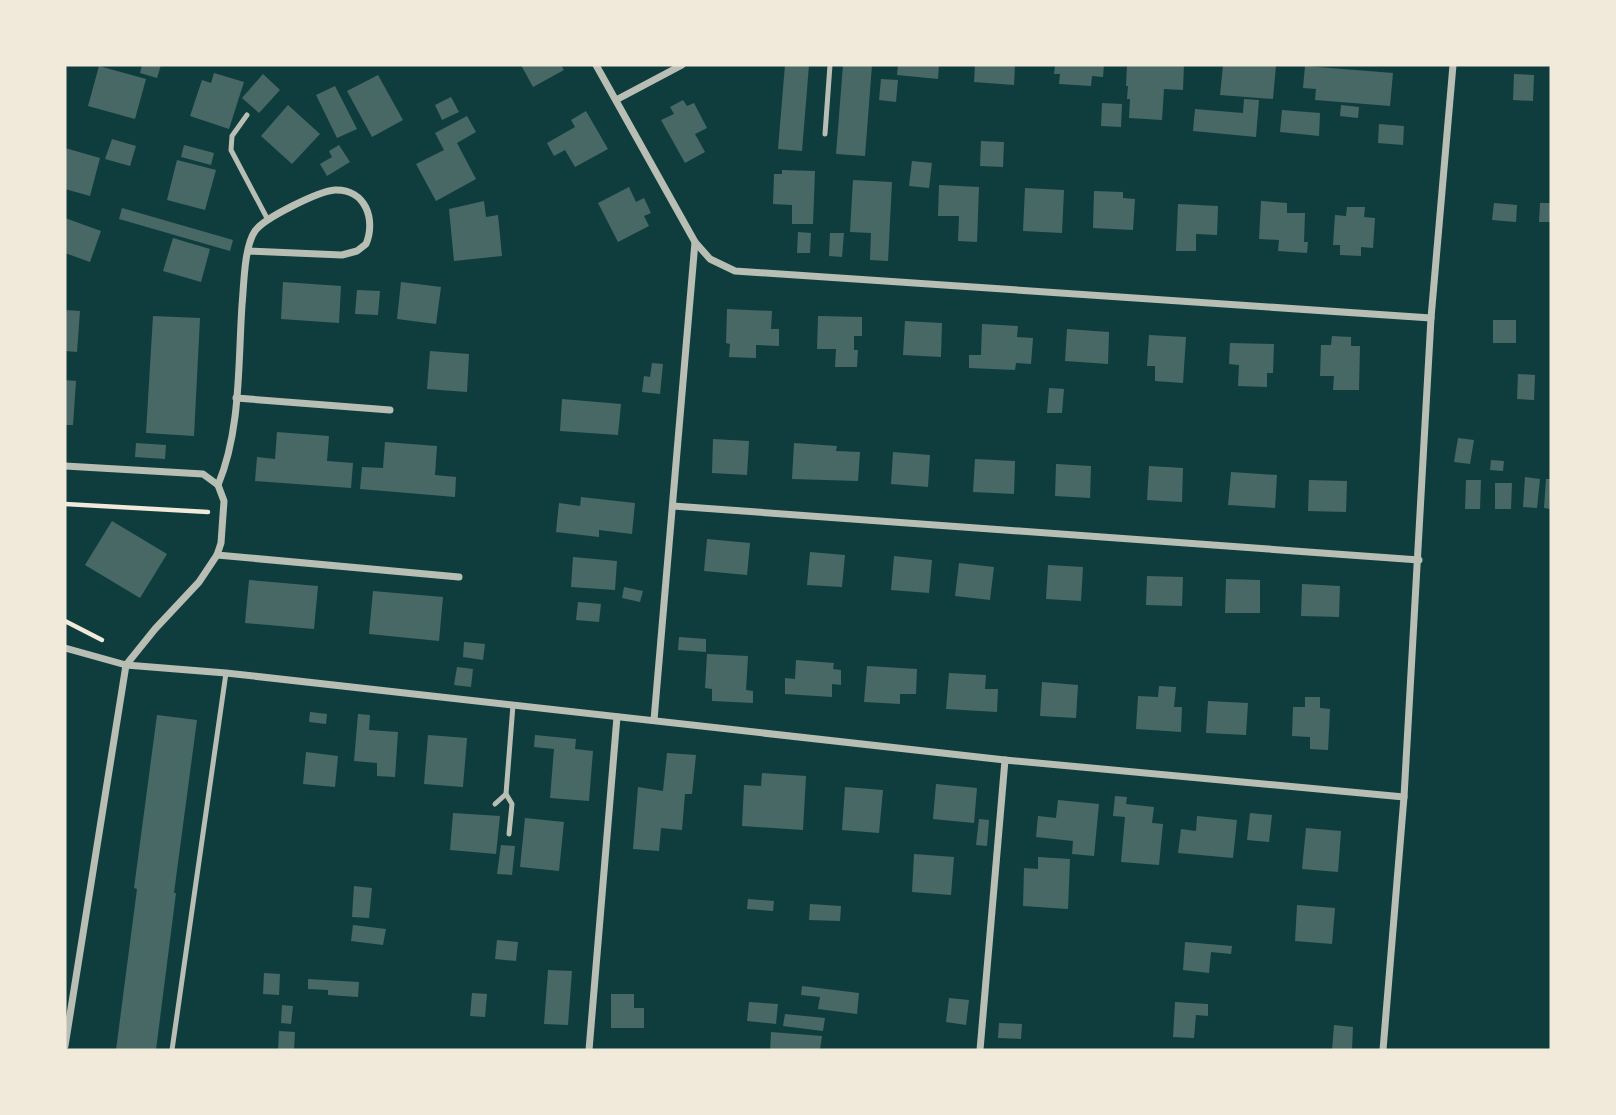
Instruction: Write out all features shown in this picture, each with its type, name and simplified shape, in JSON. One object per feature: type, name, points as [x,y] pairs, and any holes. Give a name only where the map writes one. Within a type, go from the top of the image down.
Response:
[{"type":"street","points":[[596,65],[695,242],[710,259],[734,271],[1431,318]]},
{"type":"street","points":[[616,100],[682,65]]},
{"type":"street","points":[[1383,1050],[1404,797],[1431,318],[1453,65]]},
{"type":"street","points":[[218,485],[228,461],[236,398],[244,277],[248,251],[254,232],[268,220],[320,195],[338,190],[361,199],[368,212],[370,226],[364,246],[357,251],[342,255],[248,251]]},
{"type":"street","points":[[654,720],[695,242]]},
{"type":"street","points":[[236,398],[390,410]]},
{"type":"street","points":[[65,466],[203,474],[218,485],[224,501],[217,555],[199,582],[155,629],[126,666],[65,1046]]},
{"type":"street","points":[[673,506],[1419,560]]},
{"type":"street","points":[[217,555],[459,577]]},
{"type":"street","points":[[65,648],[126,666],[226,673],[1005,760],[1404,797]]},
{"type":"street","points":[[589,1050],[617,717]]},
{"type":"street","points":[[980,1050],[1005,760]]},
{"type":"lane","points":[[825,135],[830,65]]},
{"type":"lane","points":[[247,115],[232,136],[231,150],[268,220]]},
{"type":"lane","points":[[172,1050],[226,673]]},
{"type":"lane","points":[[509,834],[512,804],[506,794],[513,705]]},
{"type":"lane","points":[[495,804],[506,794]]},
{"type":"path","points":[[65,504],[223,513]]},
{"type":"building","points":[[142,65],[161,65],[157,78],[140,73]]},
{"type":"building","points":[[521,65],[561,65],[564,70],[533,87]]},
{"type":"building","points":[[785,65],[809,65],[802,151],[778,149]]},
{"type":"building","points":[[843,65],[872,65],[865,156],[836,154]]},
{"type":"building","points":[[898,65],[939,65],[938,79],[897,75]]},
{"type":"building","points":[[975,65],[1015,65],[1014,85],[974,82]]},
{"type":"building","points":[[1055,65],[1104,65],[1103,77],[1092,76],[1091,86],[1059,84],[1060,74],[1054,74]]},
{"type":"building","points":[[1127,65],[1184,65],[1183,90],[1164,89],[1162,120],[1129,118]]},
{"type":"building","points":[[1223,65],[1276,65],[1273,99],[1220,95]]},
{"type":"building","points":[[99,66],[146,79],[135,119],[88,106]]},
{"type":"building","points":[[1305,66],[1393,73],[1390,106],[1315,100],[1316,89],[1303,88]]},
{"type":"building","points":[[214,73],[244,82],[229,129],[190,116],[202,80],[211,83]]},
{"type":"building","points":[[263,74],[280,90],[259,113],[242,98]]},
{"type":"building","points":[[1514,74],[1534,75],[1533,101],[1513,100]]},
{"type":"building","points":[[378,75],[403,120],[372,137],[347,91]]},
{"type":"building","points":[[881,79],[898,80],[896,102],[879,100]]},
{"type":"building","points":[[335,86],[357,129],[337,138],[316,95]]},
{"type":"building","points":[[451,97],[459,112],[442,120],[435,105]]},
{"type":"building","points":[[1244,99],[1259,100],[1256,137],[1193,131],[1195,109],[1243,113]]},
{"type":"building","points":[[683,100],[687,106],[694,103],[707,128],[695,134],[705,152],[685,163],[661,120],[674,114],[670,107]]},
{"type":"building","points":[[1102,103],[1122,104],[1121,127],[1101,126]]},
{"type":"building","points":[[288,105],[320,134],[292,164],[261,136]]},
{"type":"building","points":[[1341,105],[1359,107],[1358,118],[1340,116]]},
{"type":"building","points":[[1282,110],[1320,113],[1319,136],[1280,132]]},
{"type":"building","points":[[586,111],[608,149],[575,167],[565,150],[554,156],[547,143],[575,127],[571,120]]},
{"type":"building","points":[[467,116],[476,132],[457,143],[476,179],[436,201],[416,164],[444,150],[435,133]]},
{"type":"building","points":[[1379,124],[1404,126],[1403,145],[1378,143]]},
{"type":"building","points":[[112,139],[136,146],[130,166],[105,159]]},
{"type":"building","points":[[981,141],[1004,142],[1003,167],[980,166]]},
{"type":"building","points":[[184,145],[214,153],[211,165],[181,157]]},
{"type":"building","points":[[339,145],[350,162],[327,176],[320,164],[332,157],[329,151]]},
{"type":"building","points":[[65,148],[100,158],[90,196],[65,189]]},
{"type":"building","points":[[177,160],[216,170],[205,210],[167,200]]},
{"type":"building","points":[[912,161],[932,163],[929,188],[909,186]]},
{"type":"building","points":[[782,170],[815,171],[813,224],[792,224],[792,205],[773,204],[774,174],[782,174]]},
{"type":"building","points":[[853,180],[892,182],[888,261],[870,260],[871,233],[850,232]]},
{"type":"building","points":[[939,185],[979,187],[977,242],[958,241],[959,216],[938,216]]},
{"type":"building","points":[[629,187],[636,202],[644,198],[651,213],[644,216],[649,226],[618,242],[598,203]]},
{"type":"building","points":[[1025,188],[1064,190],[1062,233],[1023,231]]},
{"type":"building","points":[[1094,191],[1123,192],[1123,198],[1135,199],[1133,230],[1093,228]]},
{"type":"building","points":[[484,201],[486,217],[498,215],[502,256],[454,261],[449,209]]},
{"type":"building","points":[[1261,201],[1287,203],[1287,213],[1305,213],[1304,242],[1308,242],[1307,253],[1278,251],[1279,240],[1259,239]]},
{"type":"building","points":[[1494,203],[1517,205],[1516,222],[1492,220]]},
{"type":"building","points":[[1540,203],[1551,203],[1551,222],[1539,222]]},
{"type":"building","points":[[1178,204],[1218,206],[1217,235],[1196,234],[1196,251],[1176,251]]},
{"type":"building","points":[[1347,207],[1365,207],[1364,217],[1375,218],[1373,248],[1361,247],[1361,256],[1340,255],[1340,245],[1333,245],[1335,215],[1346,216]]},
{"type":"building","points":[[122,208],[233,240],[230,251],[119,219]]},
{"type":"building","points":[[65,218],[101,231],[90,262],[65,253]]},
{"type":"building","points":[[798,232],[811,233],[810,253],[797,253]]},
{"type":"building","points":[[830,233],[844,233],[842,257],[829,256]]},
{"type":"building","points":[[173,238],[210,249],[201,282],[163,271]]},
{"type":"building","points":[[283,282],[341,286],[339,323],[281,319]]},
{"type":"building","points":[[401,282],[441,287],[436,324],[397,319]]},
{"type":"building","points":[[357,290],[380,291],[378,315],[355,314]]},
{"type":"building","points":[[727,309],[772,311],[771,329],[779,329],[779,346],[756,345],[756,358],[729,357],[730,344],[726,343]]},
{"type":"building","points":[[65,310],[80,311],[77,352],[65,351]]},
{"type":"building","points":[[153,316],[200,318],[194,436],[146,433]]},
{"type":"building","points":[[818,316],[862,317],[862,336],[854,336],[854,350],[858,350],[857,367],[835,367],[836,349],[817,349]]},
{"type":"building","points":[[1493,320],[1516,320],[1516,343],[1493,343]]},
{"type":"building","points":[[905,321],[942,323],[941,357],[903,355]]},
{"type":"building","points":[[982,324],[1018,326],[1017,337],[1033,338],[1031,364],[1016,363],[1015,370],[969,368],[969,355],[981,355]]},
{"type":"building","points":[[1067,329],[1109,332],[1108,364],[1065,361]]},
{"type":"building","points":[[1149,335],[1186,337],[1183,383],[1155,381],[1155,366],[1147,366]]},
{"type":"building","points":[[1332,336],[1351,337],[1351,346],[1360,346],[1359,390],[1333,390],[1334,376],[1320,376],[1321,345],[1331,345]]},
{"type":"building","points":[[1230,343],[1274,344],[1273,373],[1267,373],[1267,387],[1238,386],[1239,365],[1229,364]]},
{"type":"building","points":[[430,351],[469,354],[467,392],[427,389]]},
{"type":"building","points":[[652,363],[663,364],[660,394],[642,392],[644,376],[650,377]]},
{"type":"building","points":[[1518,374],[1535,375],[1534,400],[1517,399]]},
{"type":"building","points":[[65,380],[76,381],[73,425],[65,425]]},
{"type":"building","points":[[1049,388],[1064,389],[1062,413],[1047,413]]},
{"type":"building","points":[[562,399],[621,404],[618,435],[560,431]]},
{"type":"building","points":[[277,432],[329,436],[327,461],[353,463],[351,488],[255,481],[257,457],[275,459]]},
{"type":"building","points":[[1458,438],[1474,440],[1470,464],[1454,462]]},
{"type":"building","points":[[713,439],[749,441],[747,475],[712,473]]},
{"type":"building","points":[[385,442],[437,446],[435,475],[456,477],[455,497],[360,489],[362,467],[383,468]]},
{"type":"building","points":[[136,443],[166,445],[165,459],[135,457]]},
{"type":"building","points":[[794,443],[837,446],[836,451],[860,452],[858,481],[792,479]]},
{"type":"building","points":[[893,452],[930,455],[928,487],[891,484]]},
{"type":"building","points":[[975,459],[1015,461],[1014,494],[973,492]]},
{"type":"building","points":[[1491,460],[1504,461],[1503,471],[1490,470]]},
{"type":"building","points":[[1056,464],[1091,466],[1090,498],[1055,496]]},
{"type":"building","points":[[1149,466],[1183,468],[1182,502],[1147,500]]},
{"type":"building","points":[[1231,472],[1277,475],[1275,508],[1228,505]]},
{"type":"building","points":[[1525,477],[1540,479],[1537,508],[1523,507]]},
{"type":"building","points":[[1546,479],[1551,479],[1551,509],[1544,508]]},
{"type":"building","points":[[1309,480],[1347,481],[1346,512],[1308,511]]},
{"type":"building","points":[[1466,480],[1481,480],[1480,509],[1465,509]]},
{"type":"building","points":[[1495,483],[1512,483],[1511,509],[1495,509]]},
{"type":"building","points":[[581,497],[635,503],[632,534],[599,530],[599,537],[556,532],[559,503],[580,506]]},
{"type":"building","points":[[112,521],[167,554],[140,598],[85,565]]},
{"type":"building","points":[[707,539],[750,543],[747,575],[704,571]]},
{"type":"building","points":[[810,552],[845,555],[842,587],[807,585]]},
{"type":"building","points":[[894,556],[932,560],[929,593],[891,590]]},
{"type":"building","points":[[573,557],[617,561],[615,590],[571,587]]},
{"type":"building","points":[[959,563],[994,567],[990,600],[955,596]]},
{"type":"building","points":[[1048,565],[1083,567],[1081,601],[1046,599]]},
{"type":"building","points":[[1147,576],[1183,577],[1182,606],[1146,605]]},
{"type":"building","points":[[1226,579],[1260,580],[1260,613],[1225,613]]},
{"type":"building","points":[[249,580],[318,586],[314,629],[245,623]]},
{"type":"building","points":[[1302,584],[1340,586],[1339,617],[1301,616]]},
{"type":"building","points":[[624,587],[643,591],[640,602],[622,598]]},
{"type":"building","points":[[373,591],[443,597],[439,641],[369,634]]},
{"type":"building","points":[[578,602],[601,604],[599,622],[576,620]]},
{"type":"building","points":[[679,637],[706,639],[706,652],[678,650]]},
{"type":"building","points":[[464,642],[485,644],[483,660],[463,657]]},
{"type":"building","points":[[707,654],[748,656],[746,690],[753,691],[753,703],[712,701],[712,689],[705,688]]},
{"type":"building","points":[[796,660],[834,663],[833,669],[841,670],[841,685],[832,684],[832,697],[785,694],[785,678],[795,679]]},
{"type":"building","points":[[867,666],[917,669],[916,694],[900,694],[900,704],[864,702]]},
{"type":"building","points":[[457,667],[473,669],[471,687],[454,685]]},
{"type":"building","points":[[949,673],[986,675],[985,689],[998,689],[997,712],[946,709]]},
{"type":"building","points":[[1042,682],[1078,685],[1076,718],[1040,716]]},
{"type":"building","points":[[1159,686],[1176,687],[1174,707],[1182,707],[1181,732],[1136,729],[1138,696],[1158,697]]},
{"type":"building","points":[[1305,697],[1320,697],[1320,708],[1330,709],[1328,750],[1310,749],[1310,737],[1292,736],[1293,707],[1305,707]]},
{"type":"building","points":[[1208,701],[1248,703],[1246,735],[1206,733]]},
{"type":"building","points":[[310,712],[327,714],[326,724],[309,722]]},
{"type":"building","points":[[358,714],[370,715],[369,730],[398,732],[395,777],[377,776],[377,763],[354,761]]},
{"type":"building","points":[[157,715],[197,720],[176,893],[156,1050],[116,1050],[137,889],[134,888]]},
{"type":"building","points":[[428,735],[467,738],[463,787],[424,784]]},
{"type":"building","points":[[535,735],[576,739],[575,749],[593,751],[589,801],[550,798],[554,749],[534,747]]},
{"type":"building","points":[[306,752],[338,756],[335,787],[303,784]]},
{"type":"building","points":[[667,753],[696,755],[692,794],[685,794],[682,830],[661,828],[659,851],[633,849],[638,787],[663,791]]},
{"type":"building","points":[[762,773],[806,776],[803,830],[742,826],[744,785],[761,786]]},
{"type":"building","points":[[936,784],[977,788],[974,823],[933,819]]},
{"type":"building","points":[[845,787],[883,790],[879,833],[842,830]]},
{"type":"building","points":[[1115,796],[1127,797],[1126,804],[1154,807],[1152,823],[1163,824],[1159,865],[1121,862],[1125,817],[1113,816]]},
{"type":"building","points":[[1058,800],[1099,804],[1094,856],[1072,854],[1073,841],[1036,837],[1038,816],[1056,818]]},
{"type":"building","points":[[453,813],[500,816],[496,854],[450,850]]},
{"type":"building","points":[[1250,813],[1272,815],[1269,842],[1247,840]]},
{"type":"building","points":[[1197,816],[1237,820],[1233,858],[1178,853],[1181,829],[1196,831]]},
{"type":"building","points":[[525,818],[564,822],[559,871],[520,867]]},
{"type":"building","points":[[979,819],[989,820],[987,846],[976,845]]},
{"type":"building","points":[[1306,828],[1341,831],[1338,872],[1302,869]]},
{"type":"building","points":[[501,845],[515,846],[512,875],[497,874]]},
{"type":"building","points":[[914,854],[954,857],[951,895],[912,892]]},
{"type":"building","points":[[1038,857],[1070,859],[1068,909],[1023,906],[1024,868],[1038,869]]},
{"type":"building","points":[[354,886],[372,888],[369,918],[352,917]]},
{"type":"building","points":[[748,899],[774,901],[773,911],[747,909]]},
{"type":"building","points":[[810,904],[841,906],[840,921],[809,920]]},
{"type":"building","points":[[1297,905],[1335,908],[1332,944],[1295,941]]},
{"type":"building","points":[[353,925],[386,929],[383,945],[351,941]]},
{"type":"building","points":[[497,940],[518,942],[516,961],[495,959]]},
{"type":"building","points":[[1185,942],[1232,946],[1231,954],[1211,952],[1209,973],[1183,970]]},
{"type":"building","points":[[548,970],[572,971],[568,1025],[544,1024]]},
{"type":"building","points":[[264,973],[280,974],[279,995],[263,994]]},
{"type":"building","points":[[308,979],[359,982],[358,997],[328,995],[328,990],[308,989]]},
{"type":"building","points":[[802,986],[859,993],[857,1014],[818,1009],[820,997],[801,995]]},
{"type":"building","points":[[472,993],[487,994],[485,1017],[470,1016]]},
{"type":"building","points":[[611,994],[634,994],[634,1008],[644,1008],[644,1028],[611,1028]]},
{"type":"building","points":[[949,998],[969,1000],[966,1025],[946,1022]]},
{"type":"building","points":[[749,1002],[778,1004],[776,1024],[747,1021]]},
{"type":"building","points":[[1175,1002],[1208,1004],[1208,1016],[1196,1015],[1194,1038],[1173,1037]]},
{"type":"building","points":[[282,1005],[293,1006],[291,1024],[281,1023]]},
{"type":"building","points":[[785,1014],[825,1018],[823,1031],[783,1026]]},
{"type":"building","points":[[999,1023],[1022,1024],[1021,1039],[998,1038]]},
{"type":"building","points":[[1334,1025],[1353,1027],[1352,1050],[1332,1050]]},
{"type":"building","points":[[279,1031],[295,1032],[294,1050],[278,1050]]},
{"type":"building","points":[[771,1032],[822,1036],[820,1050],[770,1050]]}]
